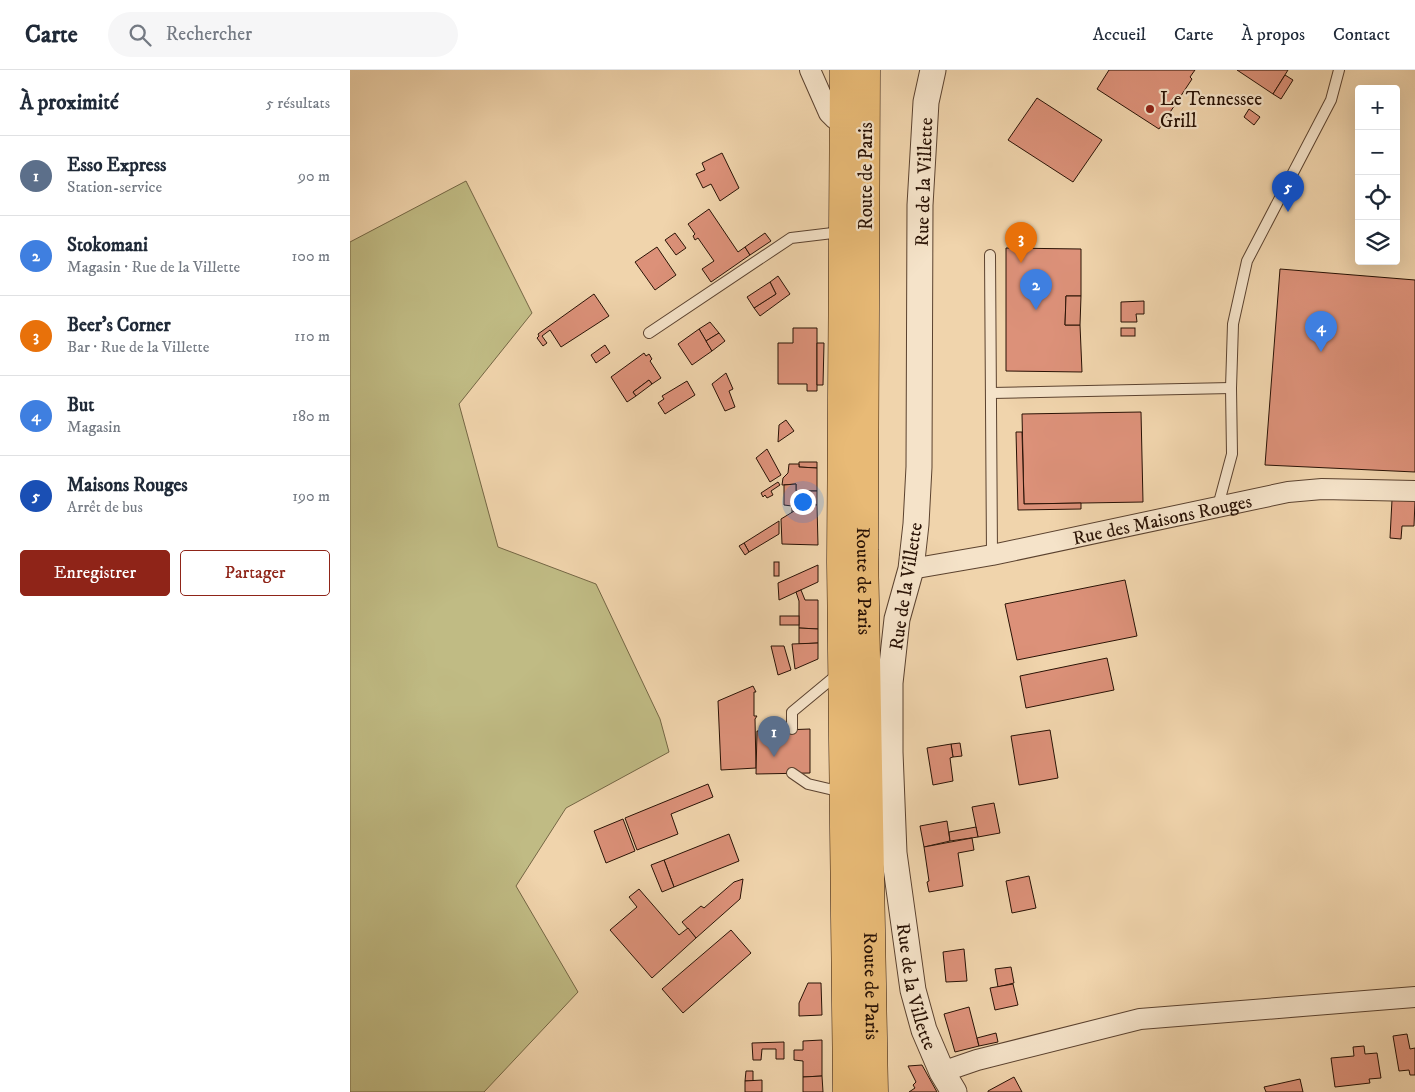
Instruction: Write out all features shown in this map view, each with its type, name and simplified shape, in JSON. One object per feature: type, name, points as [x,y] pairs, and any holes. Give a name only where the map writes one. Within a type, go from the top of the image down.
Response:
[{"type":"main road","name":"Route de Paris","points":[[844,70],[855,122],[874,1092]]},
{"type":"main road","name":"Route de Paris","points":[[847,1092],[842,671],[842,232],[855,122],[866,70]]},
{"type":"street","points":[[810,70],[828,113],[835,119],[855,122]]},
{"type":"street","name":"Rue de la Villette","points":[[933,70],[926,102],[920,205],[919,468],[911,569],[897,618],[890,682],[890,752],[894,852],[913,990],[924,1030],[948,1082]]},
{"type":"street","name":"Rue des Maisons Rouges","points":[[911,569],[992,555],[1288,492],[1322,489],[1415,491]]},
{"type":"street","points":[[948,1082],[977,1060],[1140,1019],[1415,997]]},
{"type":"lane","points":[[1218,506],[1232,454],[1231,388],[1233,324],[1247,261],[1331,100],[1340,70]]},
{"type":"lane","points":[[649,333],[791,238],[842,232]]},
{"type":"lane","points":[[990,254],[992,555]]},
{"type":"lane","points":[[991,393],[1231,388]]},
{"type":"lane","points":[[792,730],[792,712],[842,671]]},
{"type":"lane","points":[[792,773],[808,784],[843,792]]},
{"type":"shaded area","points":[[466,181],[532,313],[459,404],[498,547],[596,584],[660,719],[669,752],[566,808],[516,886],[578,992],[484,1092],[350,1092],[350,242]]},
{"type":"building","name":"Le Tennessee Grill","points":[[1109,70],[1195,70],[1190,77],[1192,79],[1159,129],[1097,89]]},
{"type":"building","points":[[1237,70],[1288,70],[1273,94]]},
{"type":"building","points":[[1285,75],[1293,80],[1281,99],[1273,94]]},
{"type":"building","points":[[1037,98],[1102,140],[1073,182],[1008,140]]},
{"type":"building","points":[[1249,109],[1260,117],[1254,125],[1244,117]]},
{"type":"building","points":[[722,153],[739,188],[720,201],[711,184],[703,188],[696,174],[705,170],[702,163]]},
{"type":"building","points":[[709,209],[738,252],[745,247],[750,255],[711,282],[702,269],[714,261],[698,238],[695,240],[693,236],[695,234],[688,224]]},
{"type":"building","points":[[675,233],[686,248],[676,255],[665,240]]},
{"type":"building","points":[[765,233],[771,241],[750,255],[745,247]]},
{"type":"building","points":[[657,247],[676,275],[655,290],[635,262]]},
{"type":"building","points":[[1006,248],[1081,249],[1081,296],[1066,296],[1065,325],[1080,325],[1082,372],[1006,371]]},
{"type":"building","points":[[1280,269],[1415,280],[1415,472],[1265,465]]},
{"type":"building","points":[[778,276],[790,294],[760,316],[754,308],[776,294],[770,282]]},
{"type":"building","points":[[770,282],[776,294],[754,308],[747,297]]},
{"type":"building","points":[[594,294],[609,316],[561,347],[550,330],[542,336],[547,343],[543,346],[537,338],[538,334]]},
{"type":"building","points":[[1066,296],[1081,296],[1080,325],[1065,325]]},
{"type":"building","points":[[1144,301],[1144,314],[1136,314],[1137,322],[1121,322],[1121,302]]},
{"type":"building","points":[[710,322],[719,333],[706,341],[699,329]]},
{"type":"building","points":[[793,328],[817,328],[817,391],[807,391],[807,384],[778,384],[778,343],[793,343]]},
{"type":"building","points":[[1121,328],[1135,328],[1135,336],[1121,336]]},
{"type":"building","points":[[699,329],[712,351],[692,365],[678,344]]},
{"type":"building","points":[[719,333],[725,341],[712,351],[706,341]]},
{"type":"building","points":[[817,343],[824,343],[823,385],[817,385]]},
{"type":"building","points":[[605,345],[610,353],[596,363],[591,355]]},
{"type":"building","points":[[644,353],[646,356],[649,354],[652,359],[650,361],[661,378],[652,384],[649,380],[633,392],[636,396],[627,402],[611,377]]},
{"type":"building","points":[[726,373],[733,389],[729,391],[735,407],[725,411],[712,384]]},
{"type":"building","points":[[649,380],[652,384],[636,396],[633,392]]},
{"type":"building","points":[[687,381],[695,395],[665,414],[658,403],[664,399],[662,396]]},
{"type":"building","points":[[1141,412],[1143,502],[1024,504],[1022,414]]},
{"type":"building","points":[[786,420],[794,431],[778,442],[779,425]]},
{"type":"building","points":[[1016,432],[1022,432],[1024,504],[1081,503],[1081,509],[1018,510]]},
{"type":"building","points":[[767,449],[781,475],[770,482],[756,458]]},
{"type":"building","points":[[799,462],[817,462],[817,468],[799,467]]},
{"type":"building","points":[[789,464],[799,464],[799,467],[817,468],[817,491],[796,491],[796,484],[782,485],[783,478],[788,473]]},
{"type":"building","points":[[778,482],[780,485],[771,491],[773,495],[767,498],[765,495],[763,497],[761,493]]},
{"type":"building","points":[[796,484],[796,491],[817,491],[817,505],[804,505],[792,513],[792,506],[784,505],[784,485]]},
{"type":"building","points":[[1392,500],[1415,501],[1414,526],[1402,526],[1401,539],[1390,538]]},
{"type":"building","points":[[804,505],[817,505],[818,545],[782,544],[781,519]]},
{"type":"building","points":[[779,521],[779,534],[749,552],[744,543]]},
{"type":"building","points":[[744,543],[749,552],[745,555],[739,546]]},
{"type":"building","points":[[774,562],[779,562],[779,576],[774,576]]},
{"type":"building","points":[[818,565],[818,582],[779,600],[778,583]]},
{"type":"building","points":[[1125,580],[1137,636],[1017,660],[1005,604]]},
{"type":"building","points":[[801,590],[805,600],[818,600],[818,629],[799,628],[799,601],[796,592]]},
{"type":"building","points":[[780,616],[799,616],[799,625],[780,625]]},
{"type":"building","points":[[799,628],[818,629],[818,643],[799,644]]},
{"type":"building","points":[[818,643],[818,659],[795,669],[792,644]]},
{"type":"building","points":[[771,646],[784,646],[791,670],[778,675]]},
{"type":"building","points":[[1107,658],[1114,690],[1026,708],[1020,676]]},
{"type":"building","points":[[753,686],[756,692],[754,692],[754,716],[757,716],[755,719],[756,768],[721,770],[718,701]]},
{"type":"building","points":[[810,729],[810,773],[756,774],[757,731]]},
{"type":"building","points":[[1050,730],[1058,778],[1019,785],[1011,736]]},
{"type":"building","points":[[960,743],[962,756],[953,757],[951,744]]},
{"type":"building","points":[[951,744],[953,757],[950,758],[953,781],[933,785],[927,748]]},
{"type":"building","points":[[708,784],[713,797],[671,814],[678,834],[637,850],[625,818]]},
{"type":"building","points":[[994,803],[1000,833],[978,837],[972,807]]},
{"type":"building","points":[[623,819],[635,851],[606,863],[594,831]]},
{"type":"building","points":[[947,821],[950,841],[924,847],[920,826]]},
{"type":"building","points":[[976,827],[978,837],[950,841],[949,832]]},
{"type":"building","points":[[729,834],[739,861],[674,887],[664,860]]},
{"type":"building","points":[[972,838],[974,850],[958,853],[963,886],[929,892],[924,847]]},
{"type":"building","points":[[664,860],[674,887],[662,892],[651,865]]},
{"type":"building","points":[[1029,876],[1036,908],[1012,913],[1006,881]]},
{"type":"building","points":[[743,879],[740,899],[696,938],[682,922],[701,906],[704,908],[734,882]]},
{"type":"building","points":[[639,889],[679,935],[688,928],[696,938],[652,978],[610,930],[637,907],[629,897]]},
{"type":"building","points":[[731,930],[751,953],[683,1013],[662,989]]},
{"type":"building","points":[[964,949],[967,981],[946,982],[943,952]]},
{"type":"building","points":[[1011,967],[1014,983],[998,987],[995,969]]},
{"type":"building","points":[[808,983],[821,983],[822,1015],[799,1016],[799,1003]]},
{"type":"building","points":[[1013,984],[1018,1005],[995,1010],[990,988]]},
{"type":"building","points":[[969,1007],[979,1046],[955,1052],[944,1014]]},
{"type":"building","points":[[996,1033],[998,1042],[979,1046],[977,1038]]},
{"type":"building","points":[[1407,1034],[1410,1049],[1415,1048],[1415,1075],[1410,1075],[1409,1070],[1399,1071],[1393,1036]]},
{"type":"building","points":[[822,1040],[822,1076],[803,1077],[803,1061],[794,1060],[794,1050],[803,1050],[803,1041]]},
{"type":"building","points":[[784,1042],[784,1059],[776,1059],[776,1049],[762,1049],[761,1060],[753,1060],[752,1043]]},
{"type":"building","points":[[1364,1046],[1365,1054],[1377,1053],[1381,1078],[1369,1079],[1370,1083],[1335,1087],[1331,1058],[1354,1056],[1353,1047]]},
{"type":"building","points":[[922,1065],[937,1092],[909,1092],[915,1088],[913,1085],[916,1082],[908,1066]]},
{"type":"building","points":[[746,1071],[753,1071],[753,1081],[745,1081]]},
{"type":"building","points":[[822,1076],[823,1092],[803,1092],[803,1077]]},
{"type":"building","points":[[1014,1077],[1022,1092],[988,1092],[988,1091]]},
{"type":"building","points":[[1300,1079],[1303,1092],[1266,1092],[1264,1087]]},
{"type":"building","points":[[762,1080],[762,1092],[745,1092],[745,1081]]},
{"type":"place","name":"Le Tennessee Grill","points":[[1150,109]]},
{"type":"place","name":"Maisons Rouges","points":[[1288,212]]},
{"type":"place","name":"Beer's Corner","points":[[1021,263]]},
{"type":"place","name":"Stokomani","points":[[1036,310]]},
{"type":"place","name":"But","points":[[1321,352]]},
{"type":"place","name":"Esso Express","points":[[774,757]]}]
